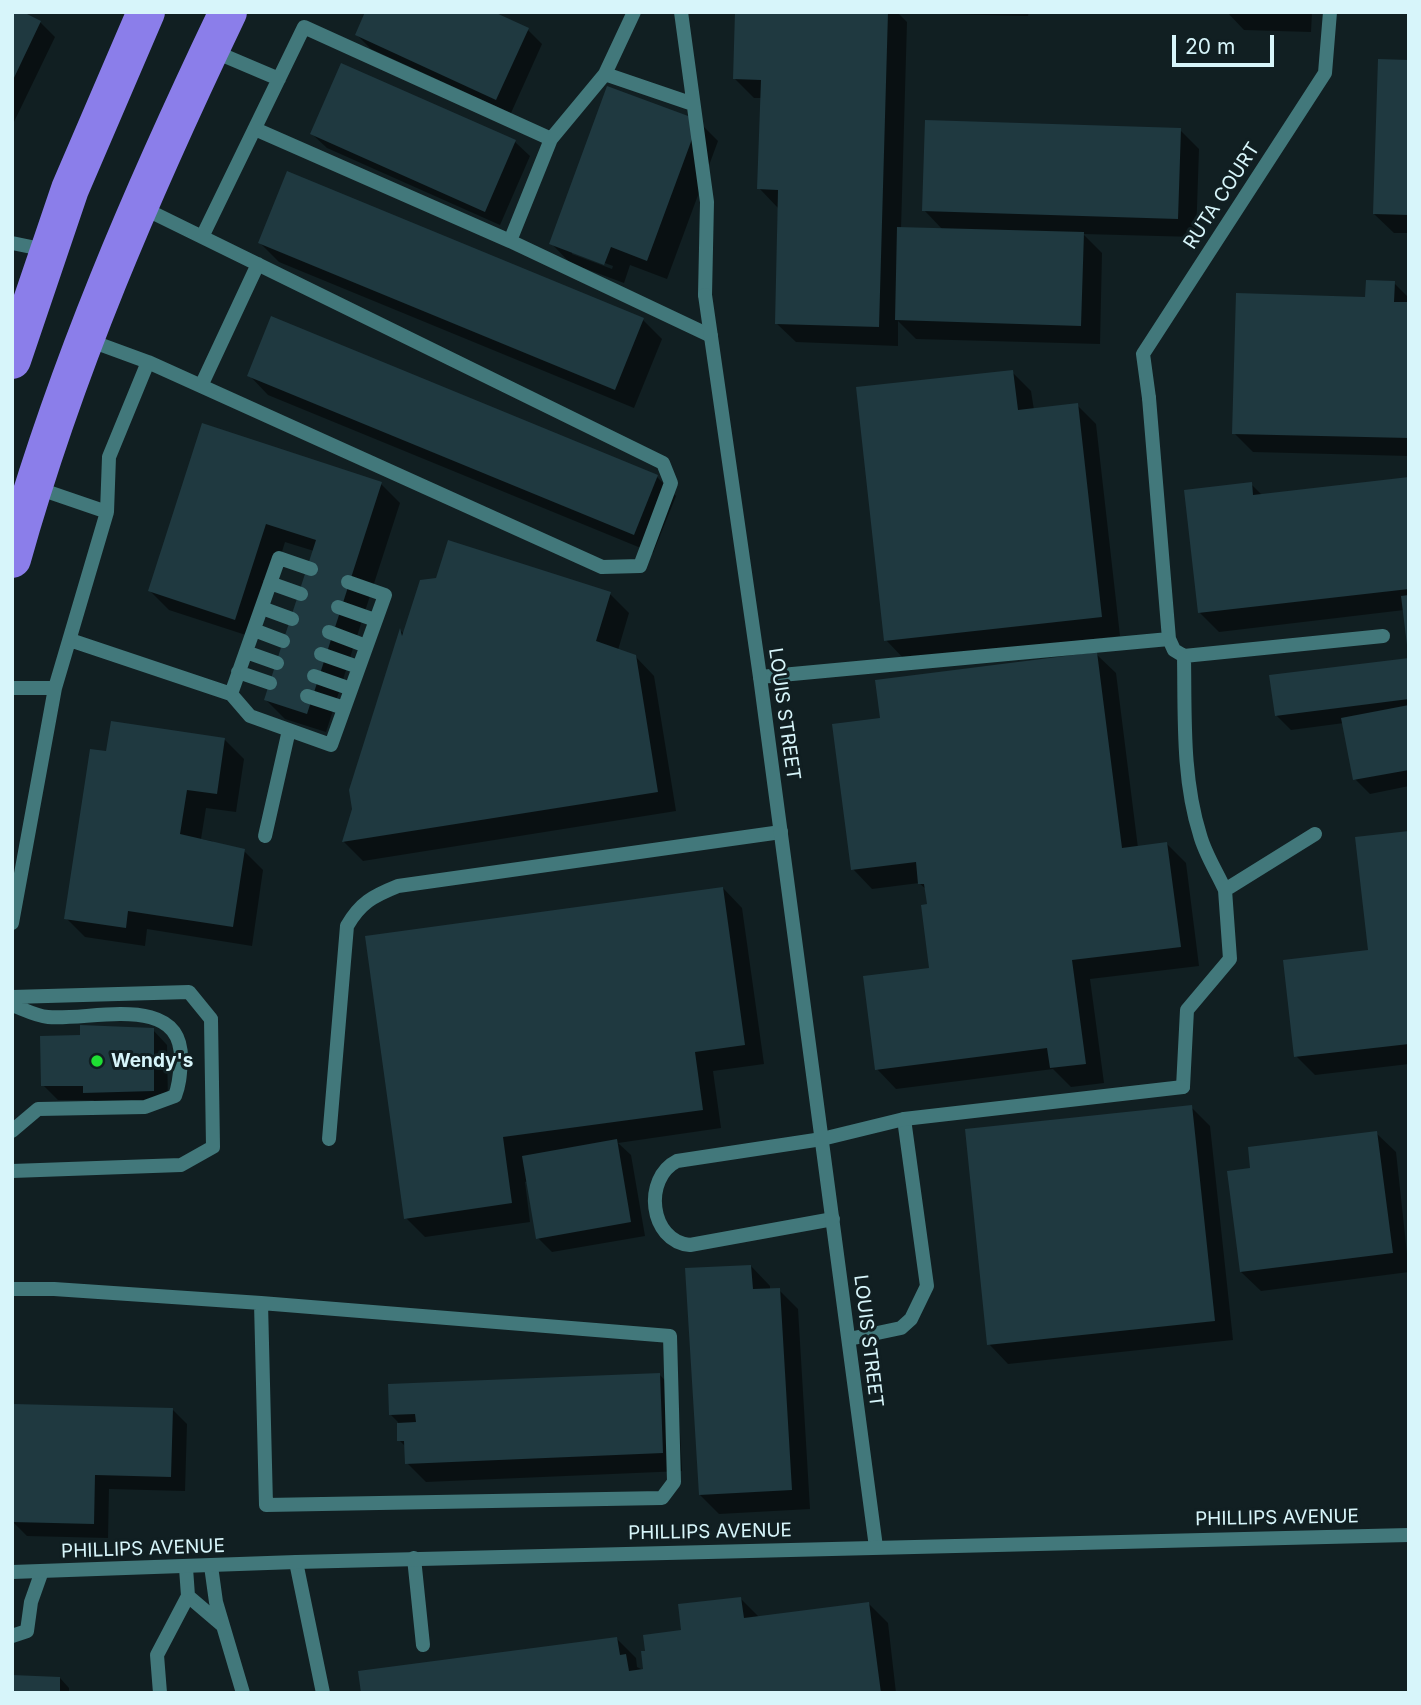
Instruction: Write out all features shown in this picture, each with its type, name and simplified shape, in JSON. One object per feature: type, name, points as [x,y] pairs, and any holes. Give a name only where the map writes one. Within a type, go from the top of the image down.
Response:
[{"type":"highway","points":[[13,355],[30,247],[92,135],[146,12]]},
{"type":"highway","points":[[12,559],[83,338],[139,206],[228,12]]},
{"type":"street","points":[[510,242],[551,139],[605,74],[634,12]]},
{"type":"street","name":"LOUIS STREET","points":[[681,12],[707,202],[705,295],[760,677],[876,1547]]},
{"type":"street","name":"RUTA COURT","points":[[1169,639],[1143,354],[1325,73],[1331,12]]},
{"type":"street","points":[[202,237],[304,27],[551,139]]},
{"type":"street","points":[[210,50],[279,79]]},
{"type":"street","points":[[605,74],[693,104]]},
{"type":"street","points":[[255,129],[711,335]]},
{"type":"street","points":[[83,338],[148,362],[602,568],[639,566],[671,483],[663,463],[139,206]]},
{"type":"street","points":[[201,386],[258,264]]},
{"type":"street","points":[[12,923],[55,688],[107,512],[109,457],[148,362]]},
{"type":"street","points":[[33,487],[107,512]]},
{"type":"street","points":[[231,694],[279,558],[311,569]]},
{"type":"street","points":[[70,640],[231,694],[250,716],[331,745],[385,595],[348,582]]},
{"type":"street","points":[[270,583],[301,594]]},
{"type":"street","points":[[338,607],[375,620]]},
{"type":"street","points":[[262,608],[292,619]]},
{"type":"street","points":[[254,630],[283,641]]},
{"type":"street","points":[[329,632],[366,646]]},
{"type":"street","points":[[760,677],[1169,639],[1174,650],[1184,656],[1383,636]]},
{"type":"street","points":[[246,652],[277,663]]},
{"type":"street","points":[[321,654],[358,667]]},
{"type":"street","points":[[833,1219],[690,1245],[678,1244],[667,1238],[660,1228],[655,1196],[657,1179],[666,1167],[677,1161],[822,1139],[904,1119],[1183,1087],[1187,1010],[1230,960],[1225,890],[1200,838],[1192,806],[1186,755],[1184,656]]},
{"type":"street","points":[[238,672],[270,683]]},
{"type":"street","points":[[314,676],[351,689]]},
{"type":"street","points":[[12,688],[55,688]]},
{"type":"street","points":[[307,696],[344,708]]},
{"type":"street","points":[[265,836],[289,730]]},
{"type":"street","points":[[329,1139],[347,926],[358,906],[373,896],[398,886],[781,832]]},
{"type":"street","points":[[1225,890],[1315,834]]},
{"type":"street","points":[[12,997],[189,992],[211,1019],[213,1147],[181,1165],[12,1171]]},
{"type":"street","points":[[12,1005],[46,1017],[149,1015],[172,1026],[181,1044],[180,1083],[175,1096],[145,1107],[38,1110],[12,1131]]},
{"type":"street","points":[[849,1339],[901,1328],[911,1319],[927,1286],[904,1119]]},
{"type":"street","points":[[12,1289],[54,1289],[261,1303],[670,1336],[674,1482],[662,1498],[266,1505],[261,1303]]},
{"type":"street","name":"PHILLIPS AVENUE","points":[[12,1572],[414,1558],[1409,1535]]},
{"type":"street","points":[[414,1558],[423,1645]]},
{"type":"street","points":[[296,1562],[323,1693]]},
{"type":"street","points":[[211,1566],[223,1626],[243,1693]]},
{"type":"street","points":[[160,1693],[156,1654],[188,1596],[186,1568]]},
{"type":"street","points":[[12,1636],[27,1631],[32,1602],[42,1571]]},
{"type":"street","points":[[188,1596],[223,1626]]},
{"type":"building","points":[[12,12],[23,12],[41,21],[12,82]]},
{"type":"building","points":[[365,12],[494,12],[529,28],[496,100],[355,35]]},
{"type":"building","points":[[735,12],[888,12],[879,327],[775,324],[778,190],[757,189],[761,80],[733,79]]},
{"type":"building","points":[[1378,59],[1409,60],[1409,215],[1373,214]]},
{"type":"building","points":[[341,63],[516,140],[485,212],[310,134]]},
{"type":"building","points":[[607,86],[699,120],[647,261],[611,247],[604,265],[549,244]]},
{"type":"building","points":[[925,120],[1181,128],[1178,219],[922,211]]},
{"type":"building","points":[[287,171],[644,318],[615,390],[258,243]]},
{"type":"building","points":[[897,227],[1084,232],[1081,326],[895,320]]},
{"type":"building","points":[[1366,280],[1395,281],[1394,302],[1409,302],[1409,438],[1232,434],[1236,293],[1365,297]]},
{"type":"building","points":[[271,316],[658,475],[634,535],[247,376]]},
{"type":"building","points":[[1013,370],[1018,410],[1078,403],[1102,617],[884,641],[856,387]]},
{"type":"building","points":[[202,423],[382,482],[307,714],[264,700],[316,540],[266,524],[235,620],[148,591]]},
{"type":"building","points":[[1409,477],[1409,589],[1198,613],[1184,490],[1252,482],[1253,495]]},
{"type":"building","points":[[448,540],[611,592],[596,641],[636,655],[658,792],[342,842],[352,809],[349,790],[400,628],[402,636],[420,580],[436,578]]},
{"type":"building","points":[[1409,595],[1409,645],[1407,645],[1401,596]]},
{"type":"building","points":[[1097,652],[1122,848],[1167,842],[1181,947],[1072,960],[1086,1064],[1050,1068],[1047,1048],[875,1070],[863,976],[929,968],[921,905],[927,904],[924,884],[918,884],[916,862],[851,870],[832,724],[880,718],[875,680]]},
{"type":"building","points":[[1409,658],[1409,699],[1275,716],[1269,675]]},
{"type":"building","points":[[1409,705],[1409,770],[1353,780],[1341,718]]},
{"type":"building","points":[[111,721],[225,738],[217,794],[187,790],[180,834],[245,849],[233,927],[128,911],[126,928],[64,919],[90,749],[106,751]]},
{"type":"building","points":[[1409,831],[1409,1044],[1294,1057],[1283,960],[1368,950],[1355,837]]},
{"type":"building","points":[[723,887],[745,1045],[695,1052],[703,1110],[503,1137],[512,1203],[404,1219],[365,936]]},
{"type":"building","name":"Wendy's","points":[[80,1025],[154,1028],[154,1091],[83,1093],[83,1086],[41,1086],[40,1036],[80,1035]]},
{"type":"building","points":[[1192,1105],[1215,1321],[987,1345],[965,1129]]},
{"type":"building","points":[[1377,1131],[1393,1253],[1240,1272],[1227,1171],[1250,1168],[1248,1147]]},
{"type":"building","points":[[617,1139],[631,1222],[536,1239],[522,1156]]},
{"type":"building","points":[[751,1265],[753,1289],[780,1288],[792,1490],[699,1495],[685,1268]]},
{"type":"building","points":[[660,1373],[663,1453],[405,1464],[404,1441],[397,1441],[397,1423],[416,1422],[415,1414],[389,1415],[388,1384]]},
{"type":"building","points":[[13,1404],[173,1408],[171,1477],[95,1475],[94,1524],[12,1522]]},
{"type":"building","points":[[741,1597],[744,1618],[869,1602],[881,1693],[361,1693],[358,1671],[617,1637],[620,1655],[626,1654],[629,1671],[643,1669],[643,1635],[681,1630],[678,1604]]},
{"type":"building","points":[[12,1675],[60,1677],[60,1693],[12,1693]]},
{"type":"place","name":"Wendy's","points":[[97,1061]]}]
